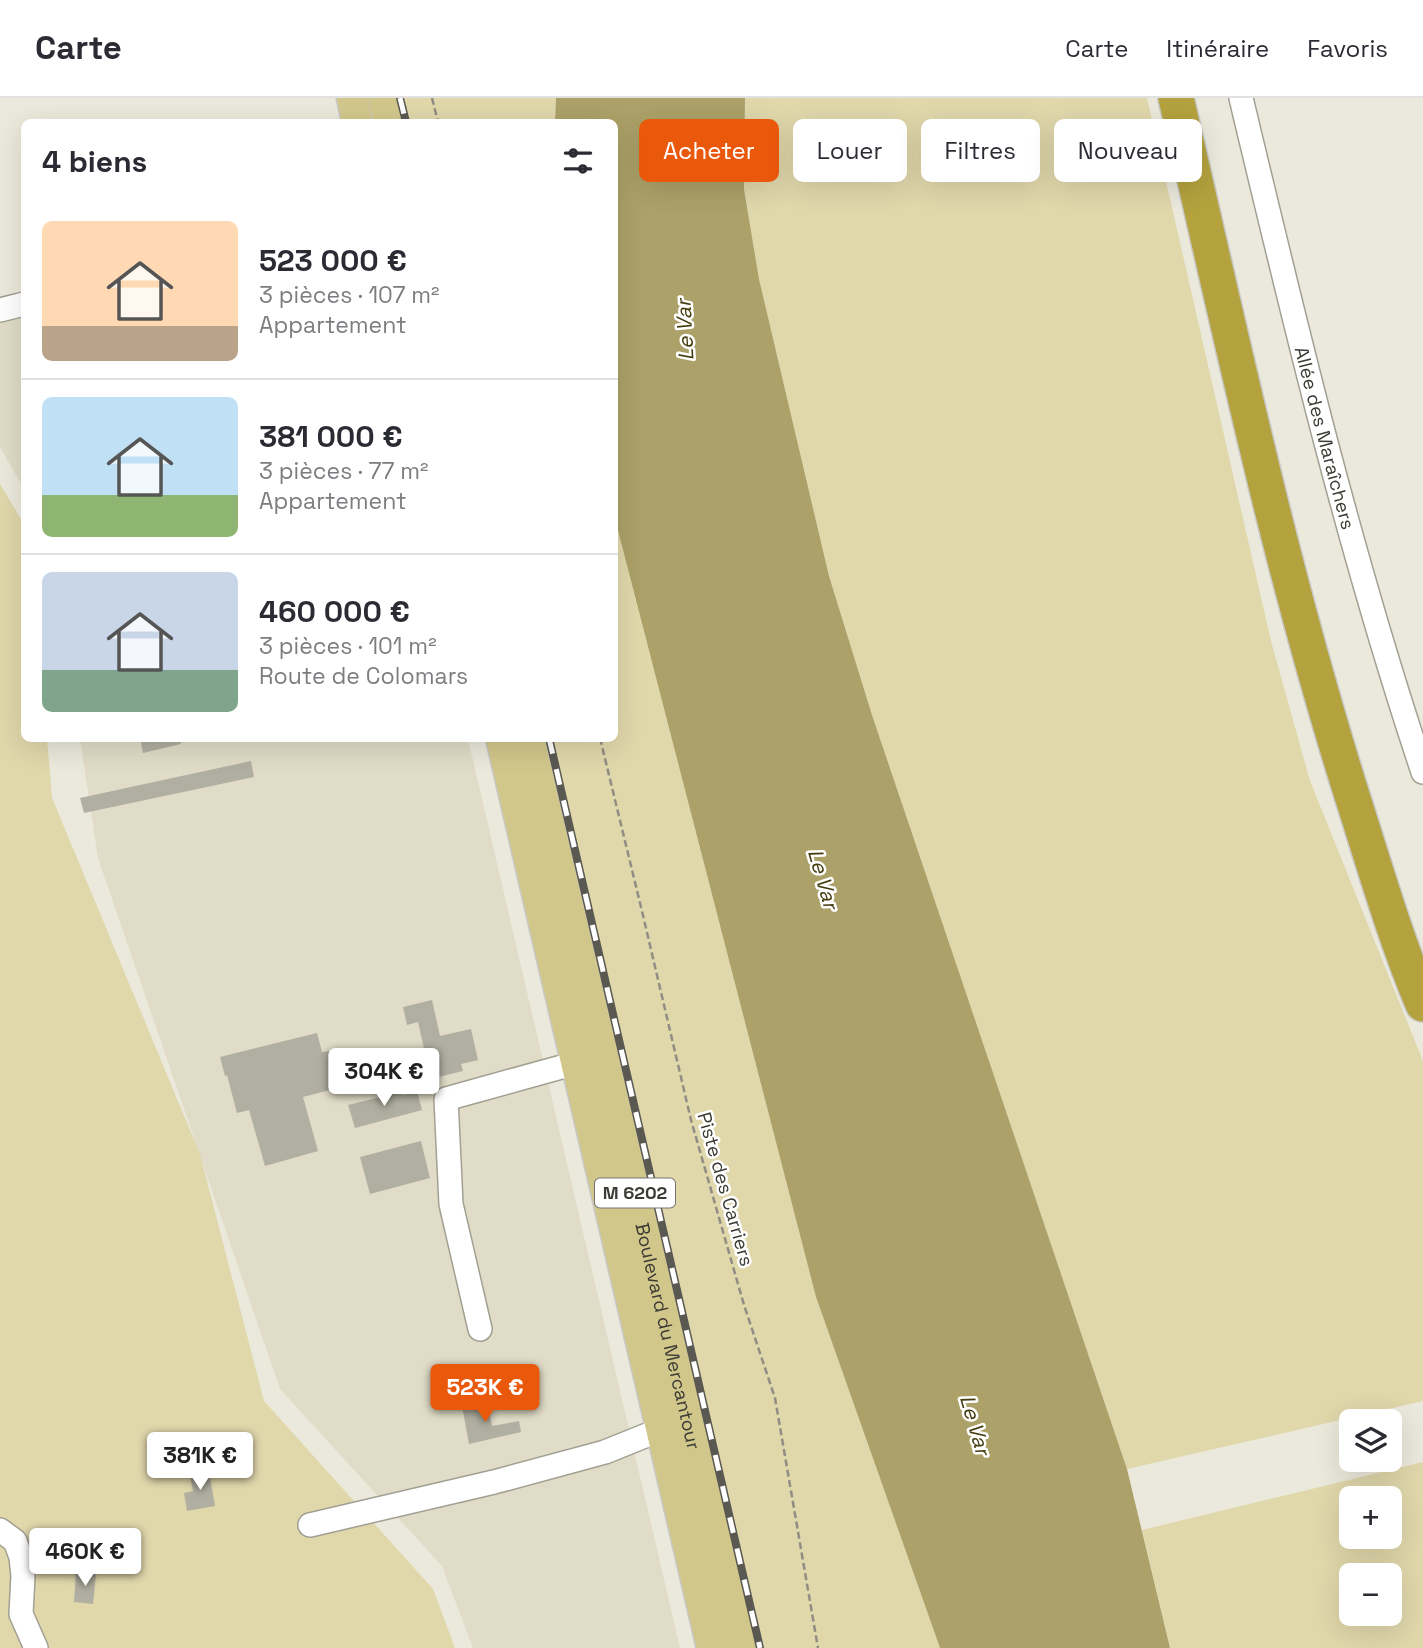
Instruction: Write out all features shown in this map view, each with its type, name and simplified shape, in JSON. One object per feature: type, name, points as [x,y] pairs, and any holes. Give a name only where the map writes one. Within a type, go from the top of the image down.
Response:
[{"type":"highway","points":[[1176,98],[1297,611],[1368,848],[1423,1004]]},
{"type":"highway","points":[[1200,98],[1326,628],[1389,834],[1423,933]]},
{"type":"main road","points":[[352,98],[357,119]]},
{"type":"main road","points":[[383,98],[388,119]]},
{"type":"main road","name":"Boulevard du Mercantour","points":[[502,742],[712,1648]]},
{"type":"main road","name":"Boulevard du Mercantour","points":[[530,742],[741,1648]]},
{"type":"street","name":"Allée des Maraîchers","points":[[1241,98],[1317,412],[1373,614],[1423,772]]},
{"type":"street","points":[[0,310],[21,305]]},
{"type":"street","points":[[480,1329],[451,1205],[446,1099],[576,1063]]},
{"type":"street","points":[[310,1525],[494,1482],[605,1452],[662,1429]]},
{"type":"street","points":[[0,1530],[15,1541],[21,1557],[21,1614],[36,1648]]},
{"type":"path","points":[[432,98],[437,119]]},
{"type":"path","name":"Piste des Carriers","points":[[601,742],[691,1120],[744,1305],[775,1398],[818,1648]]},
{"type":"shaded area","points":[[400,98],[556,98],[555,119],[405,119]]},
{"type":"shaded area","points":[[745,98],[1147,98],[1152,119],[1054,119],[1054,182],[1166,182],[1271,641],[1310,781],[1423,1061],[1423,1401],[1388,1409],[1339,1409],[1339,1420],[1127,1469],[872,715],[829,576],[759,279],[744,189],[744,182],[779,182],[779,119],[745,119]]},
{"type":"shaded area","points":[[21,296],[21,484],[0,447],[0,300]]},
{"type":"shaded area","points":[[0,484],[21,519],[21,742],[47,742],[52,798],[200,1154],[264,1401],[433,1589],[455,1648],[0,1648]]},
{"type":"shaded area","points":[[618,530],[816,1297],[940,1648],[760,1648],[550,742],[618,742]]},
{"type":"shaded area","points":[[80,742],[469,742],[680,1648],[473,1648],[442,1566],[280,1389],[98,858]]},
{"type":"shaded area","points":[[1423,1462],[1423,1648],[1170,1648],[1142,1530],[1382,1472],[1402,1472],[1402,1467]]},
{"type":"water","name":"Le Var","points":[[556,98],[745,98],[745,119],[639,119],[639,182],[744,182],[759,279],[829,576],[872,715],[1127,1469],[1170,1648],[940,1648],[816,1297],[618,530],[618,119],[555,119]]},
{"type":"building","points":[[141,742],[181,742],[181,744],[143,753]]},
{"type":"building","points":[[251,761],[254,777],[84,813],[80,798]]},
{"type":"building","points":[[432,1000],[440,1036],[471,1029],[478,1060],[461,1064],[463,1071],[431,1079],[418,1022],[407,1025],[403,1007]]},
{"type":"building","points":[[317,1033],[322,1052],[329,1051],[338,1088],[303,1097],[318,1151],[265,1166],[249,1110],[237,1113],[220,1057]]},
{"type":"building","points":[[417,1091],[422,1110],[355,1128],[348,1105],[401,1092],[402,1095]]},
{"type":"building","points":[[421,1141],[430,1178],[370,1194],[360,1157]]},
{"type":"building","points":[[487,1401],[492,1426],[519,1421],[521,1432],[469,1444],[462,1406]]},
{"type":"building","points":[[209,1471],[215,1506],[187,1511],[184,1493],[193,1491],[190,1475]]},
{"type":"building","points":[[76,1572],[96,1574],[93,1604],[74,1602]]},
{"type":"railway","points":[[400,98],[405,119]]},
{"type":"railway","points":[[550,742],[760,1648]]}]
